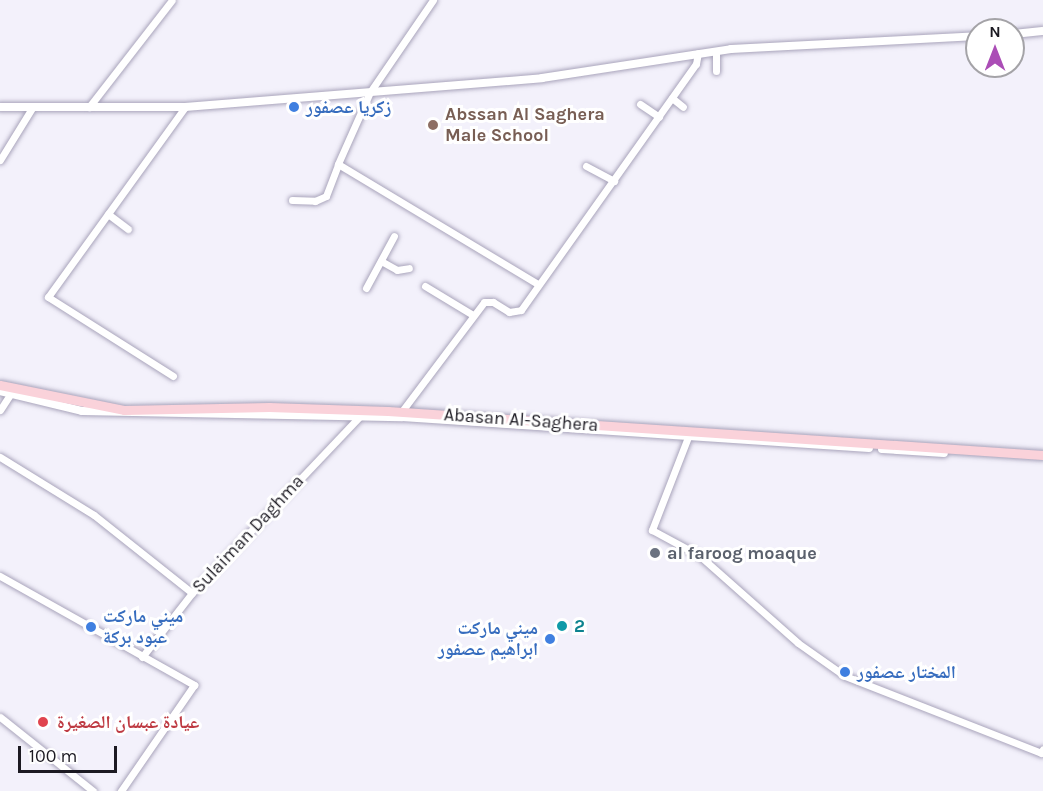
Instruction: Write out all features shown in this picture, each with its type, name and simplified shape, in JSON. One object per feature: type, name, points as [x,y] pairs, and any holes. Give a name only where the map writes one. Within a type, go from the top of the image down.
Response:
[{"type":"main road","name":"Abasan Al-Saghera","points":[[0,385],[124,410],[269,407],[1043,457]]},
{"type":"street","points":[[89,107],[172,0]]},
{"type":"street","points":[[292,200],[315,201],[326,196],[370,92],[433,0]]},
{"type":"street","points":[[1025,33],[1043,31]]},
{"type":"street","points":[[0,107],[185,107],[543,78],[716,51],[965,37]]},
{"type":"street","points":[[716,51],[716,71]]},
{"type":"street","points":[[399,415],[473,315],[488,301],[509,312],[518,312],[696,64],[698,53]]},
{"type":"street","points":[[672,98],[683,107]]},
{"type":"street","points":[[640,104],[659,117]]},
{"type":"street","points":[[173,376],[48,297],[185,107]]},
{"type":"street","points":[[0,160],[32,108]]},
{"type":"street","points":[[338,164],[538,284]]},
{"type":"street","points":[[586,166],[614,181]]},
{"type":"street","points":[[108,214],[128,229]]},
{"type":"street","points":[[366,288],[394,236]]},
{"type":"street","points":[[381,261],[397,270],[409,268]]},
{"type":"street","points":[[425,286],[473,315]]},
{"type":"street","name":"Abasan Al-Saghera","points":[[0,391],[93,412],[399,415],[687,437],[1043,457]]},
{"type":"street","points":[[0,410],[11,393]]},
{"type":"street","name":"Sulaiman Daghma","points":[[142,657],[192,593],[360,416]]},
{"type":"street","points":[[687,437],[652,530],[700,556],[798,644],[855,681],[1041,753],[1043,749]]},
{"type":"street","points":[[0,457],[94,514],[192,593]]},
{"type":"street","points":[[0,576],[194,685],[121,791]]},
{"type":"street","points":[[0,717],[90,790]]},
{"type":"place","name":"زكريا عصفور","points":[[294,107]]},
{"type":"place","name":"Abssan Al Saghera Male School","points":[[433,125]]},
{"type":"place","name":"al faroog moaque","points":[[655,553]]},
{"type":"place","name":"2","points":[[562,626]]},
{"type":"place","name":"ميني ماركت عبود بركة","points":[[91,627]]},
{"type":"place","name":"ميني ماركت ابراهيم عصفور","points":[[550,639]]},
{"type":"place","name":"المختار عصفور","points":[[845,672]]},
{"type":"place","name":"عيادة عبسان الصغيرة","points":[[43,722]]}]
